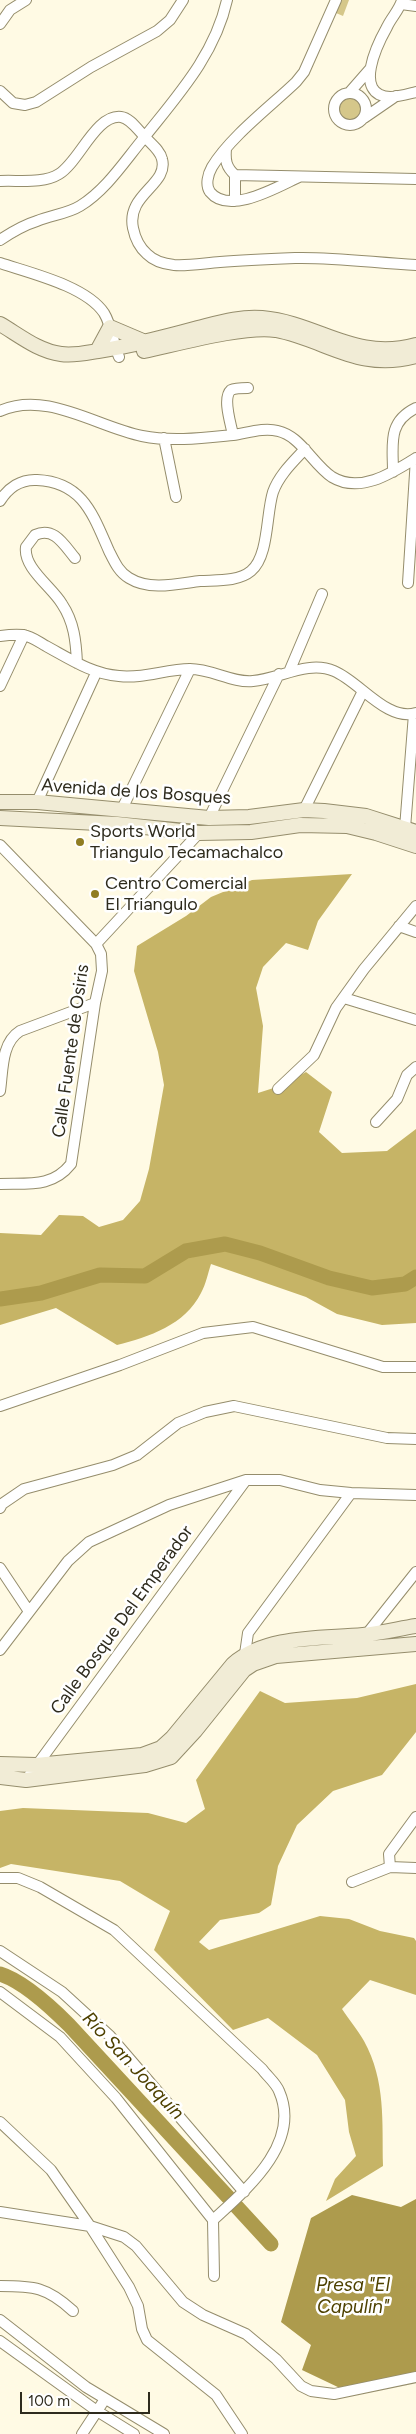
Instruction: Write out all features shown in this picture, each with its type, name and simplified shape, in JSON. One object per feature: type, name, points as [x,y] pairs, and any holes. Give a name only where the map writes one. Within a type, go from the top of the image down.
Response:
[{"type":"main road","points":[[0,324],[48,351],[74,355],[97,351],[117,353],[147,341],[244,318],[278,320],[368,349],[403,348],[416,345]]},
{"type":"main road","points":[[97,351],[110,327],[134,338],[147,341]]},
{"type":"main road","points":[[0,332],[35,353],[48,358],[74,361],[256,329],[276,330],[342,353],[367,359],[385,361],[416,356]]},
{"type":"main road","name":"Avenida de los Bosques","points":[[0,802],[37,802],[209,818],[249,817],[304,810],[366,816],[410,830]]},
{"type":"main road","name":"Avenida de los Bosques","points":[[0,818],[117,824],[199,833],[251,832],[300,825],[347,826],[416,846]]},
{"type":"main road","points":[[0,1764],[36,1765],[142,1755],[161,1748],[233,1664],[244,1654],[282,1642],[366,1635],[416,1626]]},
{"type":"main road","points":[[0,1777],[26,1780],[145,1765],[171,1757],[195,1731],[244,1670],[253,1664],[276,1656],[416,1644]]},
{"type":"street","points":[[0,24],[10,10],[26,0]]},
{"type":"street","points":[[0,91],[8,100],[19,104],[36,102],[91,67],[157,31],[170,20],[183,0]]},
{"type":"street","points":[[0,240],[21,227],[79,206],[92,197],[119,168],[195,72],[210,46],[224,15],[227,0]]},
{"type":"street","points":[[299,177],[259,196],[235,201],[220,200],[210,192],[207,181],[211,168],[226,148],[296,82],[310,60],[336,0]]},
{"type":"street","points":[[416,6],[402,2],[386,28],[370,69],[369,80],[374,89],[386,96],[416,92]]},
{"type":"street","points":[[370,69],[349,93],[336,100],[334,107],[338,120],[351,126],[396,96]]},
{"type":"street","points":[[362,98],[374,89]]},
{"type":"street","points":[[349,93],[362,98],[366,104],[364,118]]},
{"type":"street","points":[[0,181],[45,180],[60,174],[73,162],[102,124],[113,117],[127,118],[159,151],[163,167],[158,179],[133,207],[132,222],[139,244],[148,255],[158,261],[178,265],[297,258],[416,265]]},
{"type":"street","points":[[226,148],[225,159],[228,168],[235,175],[416,179]]},
{"type":"street","points":[[235,175],[235,201]]},
{"type":"street","points":[[258,176],[259,196]]},
{"type":"street","points":[[0,264],[82,294],[99,307],[110,327],[117,353]]},
{"type":"street","points":[[233,434],[228,394],[233,389],[248,388]]},
{"type":"street","points":[[0,411],[9,407],[49,406],[142,436],[164,438],[186,439],[277,430],[294,439],[332,477],[350,483],[370,482],[416,458]]},
{"type":"street","points":[[392,472],[395,426],[400,418],[416,408]]},
{"type":"street","points":[[164,438],[176,497]]},
{"type":"street","points":[[0,501],[17,484],[32,479],[50,480],[68,487],[80,496],[92,512],[116,566],[135,581],[158,585],[237,578],[250,572],[259,560],[274,490],[280,478],[305,449]]},
{"type":"street","points":[[408,583],[416,458]]},
{"type":"street","points":[[75,558],[56,536],[48,532],[35,535],[26,547],[28,562],[62,604],[72,623],[76,640],[77,663]]},
{"type":"street","points":[[209,818],[284,673],[322,594]]},
{"type":"street","points":[[0,686],[24,635]]},
{"type":"street","points":[[0,636],[24,635],[96,673],[120,677],[148,676],[190,669],[210,671],[243,682],[316,668],[333,670],[349,678],[383,706],[401,713],[415,714],[410,830]]},
{"type":"street","points":[[122,809],[190,669]]},
{"type":"street","points":[[37,802],[96,673]]},
{"type":"street","points":[[304,810],[363,691]]},
{"type":"street","points":[[96,944],[199,833]]},
{"type":"street","name":"Calle Fuente de Osiris","points":[[0,845],[96,944],[101,954],[102,971],[95,1003],[71,1164],[48,1182],[0,1184]]},
{"type":"street","points":[[278,1089],[314,1055],[336,1008],[416,906]]},
{"type":"street","points":[[400,926],[416,932]]},
{"type":"street","points":[[344,998],[416,1020]]},
{"type":"street","points":[[0,1091],[6,1050],[14,1035],[20,1031],[95,1003]]},
{"type":"street","points":[[376,1122],[397,1099],[407,1075],[416,1067]]},
{"type":"street","points":[[0,1406],[120,1365],[203,1332],[253,1327],[383,1367],[416,1367]]},
{"type":"street","points":[[0,1508],[2,1504],[24,1489],[113,1465],[138,1456],[178,1423],[205,1412],[234,1406],[387,1438],[416,1439]]},
{"type":"street","points":[[0,1650],[28,1610],[68,1561],[89,1542],[169,1505],[246,1480],[280,1480],[320,1490],[416,1496]]},
{"type":"street","name":"Calle Bosque Del Emperador","points":[[26,1780],[246,1480]]},
{"type":"street","points":[[244,1654],[248,1633],[351,1493]]},
{"type":"street","points":[[0,1568],[28,1610]]},
{"type":"street","points":[[366,1635],[416,1572]]},
{"type":"street","points":[[390,1866],[389,1854],[416,1817]]},
{"type":"street","points":[[352,1882],[390,1866],[416,1868]]},
{"type":"street","points":[[0,1878],[18,1878],[40,1886],[114,1930],[262,2069],[279,2090],[284,2111],[283,2131],[268,2164],[244,2192],[214,2220]]},
{"type":"street","points":[[0,1951],[62,1992],[110,2036],[244,2192]]},
{"type":"street","points":[[0,1992],[60,2037],[116,2098],[214,2220],[214,2276]]},
{"type":"street","points":[[0,2122],[51,2170],[90,2226],[129,2287],[138,2306],[142,2329],[147,2340],[216,2395],[242,2434]]},
{"type":"street","points":[[0,2212],[90,2226],[124,2237],[136,2246],[183,2302],[203,2315],[246,2334],[276,2359],[301,2386],[311,2391],[334,2394],[416,2377]]},
{"type":"street","points":[[0,2286],[34,2286],[50,2292],[73,2311]]},
{"type":"street","points":[[0,2320],[105,2399],[164,2434]]},
{"type":"street","points":[[0,2341],[96,2411],[134,2434]]},
{"type":"street","points":[[82,2434],[105,2399]]},
{"type":"shaded area","points":[[342,0],[349,0],[343,16],[336,13]]},
{"type":"shaded area","points":[[350,95],[360,99],[364,109],[360,119],[350,123],[340,119],[336,109],[340,99]]},
{"type":"shaded area","points":[[352,874],[318,921],[308,950],[286,943],[263,967],[256,988],[263,1026],[258,1093],[283,1085],[306,1072],[332,1092],[319,1132],[342,1153],[387,1151],[416,1129],[416,1323],[382,1325],[337,1314],[306,1297],[211,1264],[201,1293],[186,1314],[165,1328],[129,1342],[117,1345],[56,1308],[0,1325],[0,1233],[41,1235],[59,1215],[83,1216],[99,1227],[123,1220],[140,1201],[149,1169],[164,1085],[158,1052],[134,971],[137,946],[186,916],[211,897],[252,880]]},
{"type":"shaded area","points":[[416,1684],[416,1732],[382,1775],[333,1791],[297,1825],[278,1866],[271,1905],[259,1913],[220,1920],[199,1942],[209,1950],[320,1916],[349,1919],[380,1931],[414,1938],[416,1941],[416,1995],[370,1980],[342,2009],[364,2041],[376,2071],[381,2102],[383,2166],[326,2201],[335,2179],[356,2156],[349,2132],[345,2100],[317,2055],[268,2018],[233,2030],[154,1950],[170,1911],[120,1881],[11,1864],[0,1868],[0,1811],[23,1808],[148,1813],[186,1823],[205,1809],[196,1780],[260,1691],[285,1703],[357,1698]]},
{"type":"water","name":"Presa \"El Capulín\"","points":[[352,2195],[401,2207],[416,2199],[416,2373],[342,2389],[302,2370],[311,2345],[281,2322],[311,2218]]},
{"type":"waterway","points":[[0,1299],[41,1293],[100,1275],[145,1276],[186,1251],[225,1244],[260,1253],[329,1278],[372,1288],[405,1284],[416,1277]]},
{"type":"waterway","name":"Río San Joaquín","points":[[0,1974],[27,1989],[62,2018],[228,2197]]},
{"type":"waterway","name":"Río San Joaquín","points":[[237,2207],[271,2244]]},
{"type":"place","name":"Sports World Triangulo Tecamachalco","points":[[80,842]]},
{"type":"place","name":"Centro Comercial El Triangulo","points":[[95,894]]}]
